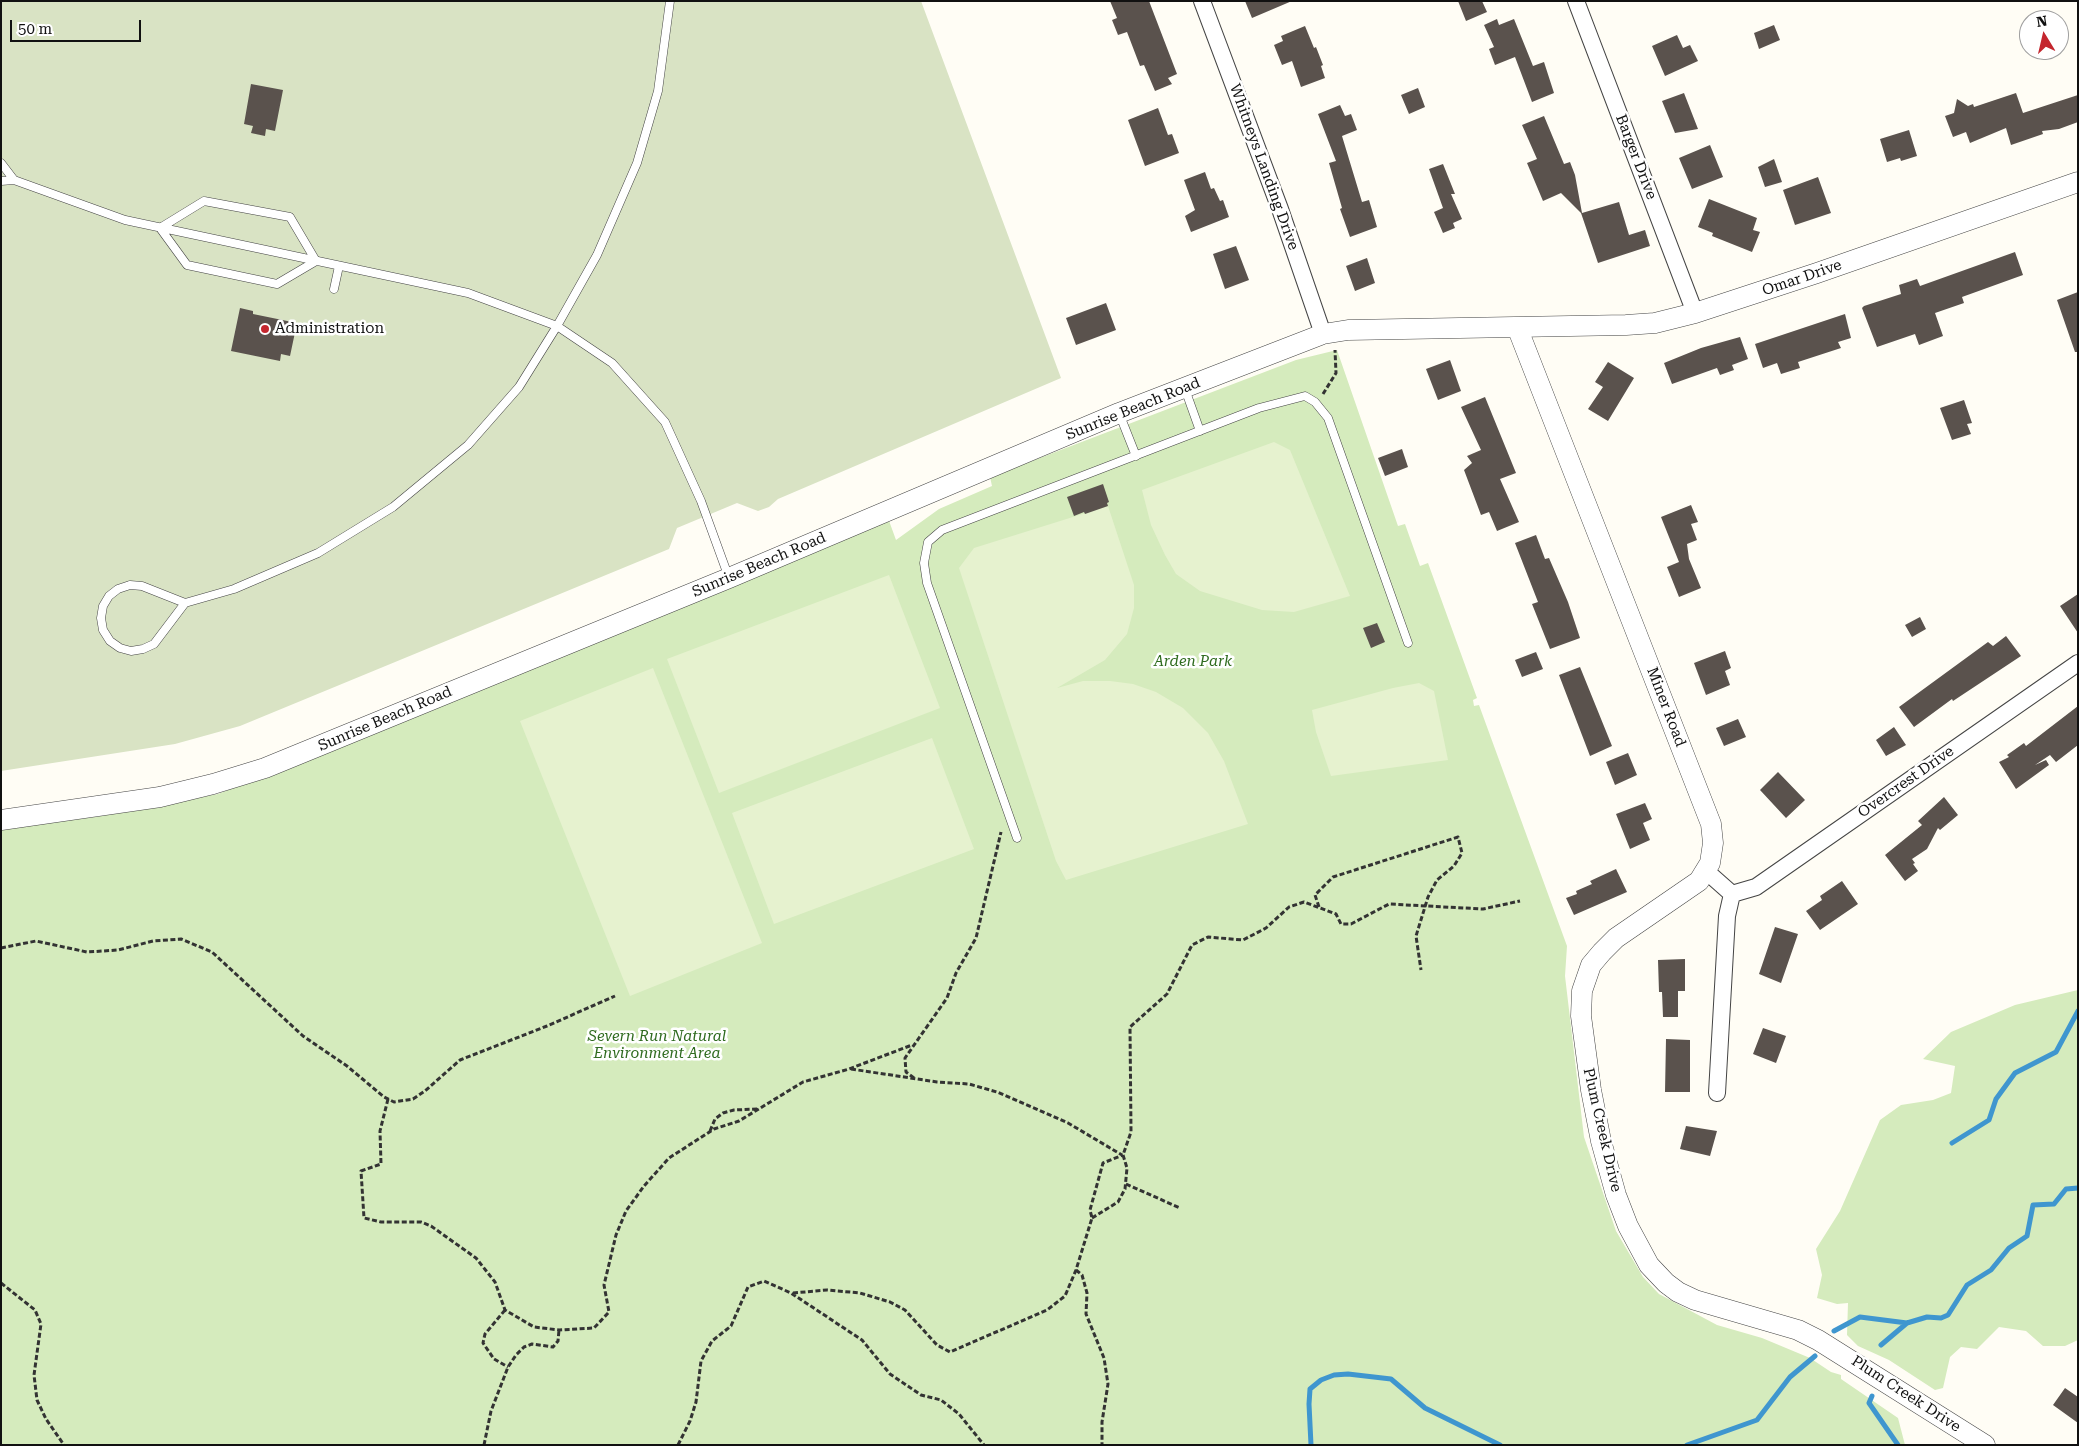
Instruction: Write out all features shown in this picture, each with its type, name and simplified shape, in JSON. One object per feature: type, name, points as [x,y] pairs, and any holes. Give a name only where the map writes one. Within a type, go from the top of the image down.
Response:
[{"type":"street","name":"Whitneys Landing Drive","points":[[1202,1],[1280,209],[1323,334]]},
{"type":"street","name":"Barger Drive","points":[[1576,1],[1695,313]]},
{"type":"street","name":"Omar Drive","points":[[1517,327],[1655,323],[1695,313],[2078,182]]},
{"type":"street","name":"Sunrise Beach Road","points":[[1,820],[129,803],[213,784],[257,770],[729,578],[1119,413],[1323,334],[1348,330],[1517,327]]},
{"type":"street","name":"Miner Road","points":[[1517,327],[1711,824],[1713,843],[1706,871]]},
{"type":"street","name":"Overcrest Drive","points":[[1732,894],[1756,887],[2078,663]]},
{"type":"street","points":[[1706,871],[1732,894],[1727,916],[1717,1092]]},
{"type":"street","name":"Plum Creek Drive","points":[[1706,871],[1699,881],[1681,895],[1616,938],[1592,964],[1582,991],[1581,1016],[1601,1141],[1616,1195],[1638,1246],[1649,1265],[1666,1283],[1678,1292],[1702,1302],[1757,1316],[1798,1330],[1818,1340],[1985,1445]]},
{"type":"lane","points":[[186,603],[142,586],[130,585],[118,589],[109,596],[103,606],[101,618],[103,630],[110,640],[120,648],[131,651],[144,649],[154,644],[186,603],[234,589],[318,553],[393,507],[468,445],[519,386],[557,326],[597,255],[637,163],[658,91],[670,1]]},
{"type":"lane","points":[[1,163],[14,180]]},
{"type":"lane","points":[[1,181],[14,180],[124,220],[468,293],[557,326],[612,363],[665,422],[701,501],[729,578]]},
{"type":"lane","points":[[160,228],[204,201],[290,217],[316,261]]},
{"type":"lane","points":[[160,228],[187,265],[277,284],[316,261]]},
{"type":"lane","points":[[334,289],[339,266]]},
{"type":"lane","points":[[1185,389],[1200,431]]},
{"type":"lane","points":[[1017,838],[926,582],[924,563],[928,542],[942,530],[1289,398],[1305,396],[1315,402],[1328,418],[1408,643]]},
{"type":"lane","points":[[1119,413],[1136,456]]},
{"type":"path","points":[[1315,402],[1325,392],[1336,373],[1337,363],[1333,342],[1323,334]]},
{"type":"path","points":[[914,1078],[906,1072],[905,1058],[912,1045],[937,1014],[947,998],[956,974],[976,938],[1007,810]]},
{"type":"path","points":[[1319,907],[1316,895],[1333,877],[1458,838],[1462,853],[1454,866],[1437,880],[1416,936],[1422,970]]},
{"type":"path","points":[[1092,1218],[1118,1202],[1126,1184],[1127,1168],[1123,1155],[1131,1132],[1130,1027],[1167,994],[1192,945],[1208,937],[1243,940],[1266,928],[1289,907],[1304,902],[1336,914],[1341,924],[1351,924],[1389,904],[1483,909],[1520,902]]},
{"type":"path","points":[[1,948],[36,941],[87,952],[118,950],[153,941],[181,939],[212,952],[303,1036],[347,1066],[394,1102],[413,1099],[425,1091],[460,1060],[547,1026],[615,996]]},
{"type":"path","points":[[388,1099],[380,1131],[381,1164],[361,1171],[364,1218],[381,1222],[421,1222],[431,1226],[476,1258],[496,1282],[505,1310],[534,1327],[559,1330],[594,1328],[609,1312],[604,1285],[616,1235],[626,1211],[644,1186],[670,1158],[710,1132],[739,1120],[803,1082],[849,1069],[912,1045]]},
{"type":"path","points":[[849,1069],[937,1082],[969,1084],[997,1092],[1068,1123],[1123,1155]]},
{"type":"path","points":[[710,1132],[715,1119],[723,1113],[759,1108]]},
{"type":"path","points":[[791,1293],[835,1291],[860,1293],[890,1302],[905,1310],[937,1345],[950,1352],[1046,1310],[1064,1296],[1076,1270],[1092,1218],[1090,1210],[1103,1164],[1123,1155]]},
{"type":"path","points":[[1126,1184],[1180,1208]]},
{"type":"path","points":[[1076,1270],[1082,1275],[1087,1293],[1086,1314],[1104,1358],[1108,1384],[1102,1422],[1102,1445]]},
{"type":"path","points":[[678,1445],[690,1421],[696,1402],[701,1361],[712,1341],[731,1326],[748,1287],[764,1281],[791,1293],[862,1340],[890,1374],[920,1395],[941,1400],[959,1414],[984,1445]]},
{"type":"path","points":[[1,1283],[35,1310],[41,1324],[34,1375],[37,1400],[46,1419],[64,1445]]},
{"type":"path","points":[[505,1310],[485,1334],[483,1343],[494,1359],[508,1367]]},
{"type":"path","points":[[484,1445],[491,1411],[508,1367],[516,1354],[524,1347],[532,1344],[553,1347],[558,1341],[559,1330]]},
{"type":"green space","points":[[1,1],[921,1],[1061,378],[778,499],[769,507],[758,511],[737,503],[677,528],[669,549],[240,726],[175,744],[1,771]]},
{"type":"green space","name":"Severn Run Natural Environment Area","points":[[1337,350],[1398,526],[1405,524],[1420,566],[1428,563],[1477,698],[1473,700],[1474,706],[1479,705],[1567,946],[1565,976],[1584,1137],[1616,1231],[1643,1277],[1659,1294],[1717,1325],[1762,1338],[1810,1358],[1831,1372],[1841,1375],[1841,1379],[1898,1418],[1905,1445],[1,1445],[1,828],[95,817],[218,794],[888,518],[896,540],[939,509],[992,486],[990,477],[1296,360]]},
{"type":"green space","points":[[1274,442],[1290,450],[1350,596],[1294,612],[1262,610],[1200,591],[1176,574],[1165,555],[1151,525],[1142,490]]},
{"type":"green space","points":[[1108,506],[1134,585],[1134,608],[1127,634],[1105,660],[1057,688],[1083,681],[1110,681],[1133,684],[1156,692],[1183,708],[1208,733],[1224,761],[1248,824],[1066,880],[1056,861],[959,568],[974,548]]},
{"type":"green space","points":[[889,575],[940,708],[719,793],[667,659]]},
{"type":"green space","points":[[653,668],[762,943],[630,996],[520,721]]},
{"type":"green space","points":[[1419,683],[1434,691],[1448,760],[1331,776],[1316,732],[1312,710],[1393,688]]},
{"type":"green space","points":[[932,738],[974,849],[774,924],[732,813]]},
{"type":"green space","points":[[2078,990],[2078,1340],[2065,1346],[2043,1346],[2026,1331],[1999,1327],[1977,1349],[1961,1347],[1950,1357],[1943,1388],[1935,1390],[1889,1360],[1858,1346],[1847,1335],[1848,1303],[1837,1304],[1817,1298],[1822,1275],[1816,1249],[1840,1211],[1880,1120],[1901,1105],[1933,1100],[1951,1093],[1955,1066],[1923,1059],[1951,1032],[2015,1005]]},
{"type":"building","points":[[1110,1],[1149,1],[1177,74],[1168,78],[1172,84],[1155,91],[1144,65],[1140,66],[1127,32],[1118,35],[1112,20],[1117,18]]},
{"type":"building","points":[[1245,1],[1292,1],[1252,18]]},
{"type":"building","points":[[1458,1],[1482,1],[1487,12],[1466,21]]},
{"type":"building","points":[[1497,19],[1499,25],[1514,19],[1533,66],[1544,62],[1554,93],[1532,102],[1515,57],[1495,65],[1489,49],[1494,47],[1484,25]]},
{"type":"building","points":[[1774,25],[1780,40],[1759,49],[1754,33]]},
{"type":"building","points":[[1305,26],[1323,65],[1321,66],[1325,78],[1301,87],[1292,61],[1282,65],[1274,45],[1283,41],[1281,36]]},
{"type":"building","points":[[1677,35],[1683,48],[1690,45],[1698,61],[1665,76],[1652,46]]},
{"type":"building","points":[[251,84],[283,90],[275,131],[266,129],[265,136],[251,133],[253,126],[244,124]]},
{"type":"building","points":[[1418,88],[1425,107],[1409,114],[1401,95]]},
{"type":"building","points":[[1684,93],[1698,129],[1675,133],[1662,101]]},
{"type":"building","points":[[2016,93],[2023,113],[2078,95],[2078,122],[2059,129],[2042,131],[2043,134],[2011,145],[2006,128],[1970,143],[1966,132],[1953,137],[1945,116],[1954,113],[1957,99],[1968,106],[1973,104],[1974,107]]},
{"type":"building","points":[[1340,105],[1345,116],[1351,114],[1357,130],[1342,136],[1362,202],[1369,200],[1377,227],[1350,237],[1340,209],[1342,208],[1329,163],[1336,161],[1318,114]]},
{"type":"building","points":[[1158,108],[1168,135],[1172,134],[1179,153],[1145,166],[1128,120]]},
{"type":"building","points":[[1544,116],[1564,164],[1570,162],[1575,175],[1582,213],[1619,202],[1629,235],[1645,230],[1650,246],[1598,263],[1581,213],[1561,193],[1543,201],[1527,163],[1537,159],[1522,125]]},
{"type":"building","points":[[1909,130],[1917,156],[1901,161],[1900,158],[1887,162],[1880,139]]},
{"type":"building","points":[[1710,145],[1723,177],[1692,189],[1679,158]]},
{"type":"building","points":[[1774,159],[1782,182],[1765,187],[1758,167]]},
{"type":"building","points":[[1443,164],[1455,194],[1451,194],[1462,219],[1453,223],[1455,228],[1443,233],[1434,212],[1443,208],[1429,169]]},
{"type":"building","points":[[1205,172],[1211,189],[1214,188],[1220,201],[1223,200],[1229,217],[1191,232],[1185,216],[1195,210],[1184,180]]},
{"type":"building","points":[[1818,177],[1831,213],[1795,225],[1783,190]]},
{"type":"building","points":[[1709,199],[1757,218],[1753,230],[1760,232],[1752,252],[1712,236],[1713,233],[1698,227]]},
{"type":"building","points":[[1236,246],[1249,280],[1225,289],[1213,254]]},
{"type":"building","points":[[2015,252],[2023,275],[1962,297],[1964,303],[1935,313],[1943,336],[1919,345],[1915,334],[1877,347],[1862,308],[1864,306],[1901,294],[1899,285],[1917,279],[1920,286]]},
{"type":"building","points":[[1367,258],[1375,283],[1355,291],[1346,266]]},
{"type":"building","points":[[2078,292],[2078,352],[2075,352],[2057,300]]},
{"type":"building","points":[[1106,303],[1116,330],[1076,345],[1066,318]]},
{"type":"building","name":"Administration","points":[[240,308],[253,311],[253,314],[297,323],[290,356],[281,354],[280,361],[231,351]]},
{"type":"building","points":[[1845,314],[1851,338],[1838,342],[1841,348],[1798,362],[1800,368],[1781,374],[1777,363],[1763,368],[1755,344]]},
{"type":"building","points":[[1740,337],[1748,359],[1732,365],[1734,370],[1720,375],[1717,368],[1672,384],[1664,363],[1701,348]]},
{"type":"building","points":[[1450,360],[1461,391],[1438,400],[1426,369]]},
{"type":"building","points":[[1608,362],[1634,378],[1608,421],[1588,409],[1603,387],[1595,382]]},
{"type":"building","points":[[1485,397],[1516,473],[1500,479],[1519,522],[1497,531],[1489,512],[1481,515],[1464,470],[1472,463],[1467,456],[1481,450],[1461,407]]},
{"type":"building","points":[[1964,400],[1972,423],[1967,424],[1971,434],[1952,440],[1940,408]]},
{"type":"building","points":[[1402,449],[1408,467],[1385,476],[1378,458]]},
{"type":"building","points":[[1103,484],[1109,502],[1107,503],[1108,506],[1074,516],[1067,497]]},
{"type":"building","points":[[1691,505],[1698,522],[1691,524],[1697,540],[1687,544],[1689,559],[1701,588],[1679,597],[1667,567],[1679,562],[1661,517]]},
{"type":"building","points":[[1536,535],[1545,559],[1549,558],[1568,602],[1580,638],[1550,649],[1532,604],[1538,602],[1515,543]]},
{"type":"building","points":[[2078,594],[2078,633],[2060,606]]},
{"type":"building","points":[[1920,617],[1926,629],[1912,637],[1905,625]]},
{"type":"building","points":[[1377,623],[1385,642],[1371,648],[1363,628]]},
{"type":"building","points":[[2006,636],[2021,656],[1953,701],[1952,699],[1914,727],[1899,707],[1988,642],[1993,646]]},
{"type":"building","points":[[1725,651],[1731,668],[1725,671],[1730,685],[1706,695],[1694,663]]},
{"type":"building","points":[[1536,652],[1543,669],[1522,677],[1515,660]]},
{"type":"building","points":[[1580,667],[1612,746],[1590,756],[1559,675]]},
{"type":"building","points":[[2078,706],[2078,745],[2056,762],[2050,755],[2035,765],[2046,760],[2049,765],[2016,789],[1999,762],[2009,757],[2007,755],[2024,743],[2026,746]]},
{"type":"building","points":[[1738,719],[1746,737],[1724,746],[1716,728]]},
{"type":"building","points":[[1894,727],[1906,745],[1886,756],[1876,740]]},
{"type":"building","points":[[1628,753],[1637,775],[1615,785],[1606,762]]},
{"type":"building","points":[[1778,772],[1805,800],[1786,818],[1760,790]]},
{"type":"building","points":[[1944,797],[1958,815],[1940,830],[1938,828],[1927,849],[1912,859],[1918,871],[1905,881],[1885,855],[1922,825],[1918,821]]},
{"type":"building","points":[[1645,803],[1652,819],[1643,823],[1650,840],[1630,849],[1616,814]]},
{"type":"building","points":[[1616,869],[1627,892],[1574,915],[1566,898],[1577,894],[1576,891],[1592,884],[1590,881]]},
{"type":"building","points":[[1842,881],[1858,904],[1820,930],[1806,911],[1822,900],[1820,896]]},
{"type":"building","points":[[1775,927],[1798,934],[1781,983],[1759,974]]},
{"type":"building","points":[[1685,959],[1685,991],[1678,991],[1678,1017],[1663,1017],[1662,992],[1659,992],[1658,960]]},
{"type":"building","points":[[1763,1028],[1786,1036],[1776,1063],[1753,1054]]},
{"type":"building","points":[[1666,1039],[1690,1040],[1690,1092],[1665,1092]]},
{"type":"building","points":[[1686,1126],[1717,1131],[1710,1156],[1680,1149]]},
{"type":"building","points":[[2065,1388],[2078,1397],[2078,1423],[2053,1405]]},
{"type":"waterway","points":[[1952,1143],[1989,1120],[1996,1099],[2015,1073],[2056,1052],[2078,1011]]},
{"type":"waterway","points":[[1834,1331],[1860,1317],[1907,1323],[1927,1317],[1941,1318],[1948,1315],[1967,1285],[1991,1270],[2009,1248],[2027,1236],[2033,1205],[2054,1204],[2066,1189],[2078,1188]]},
{"type":"waterway","points":[[1881,1345],[1907,1323]]},
{"type":"waterway","points":[[1687,1445],[1757,1420],[1790,1377],[1815,1356]]},
{"type":"waterway","points":[[1311,1445],[1310,1389],[1321,1380],[1334,1375],[1348,1374],[1391,1379],[1425,1408],[1500,1445]]},
{"type":"waterway","points":[[1872,1396],[1869,1403],[1898,1445]]},
{"type":"place","name":"Administration","points":[[265,329]]},
{"type":"park label","name":"Arden Park","points":[[1193,662]]}]
